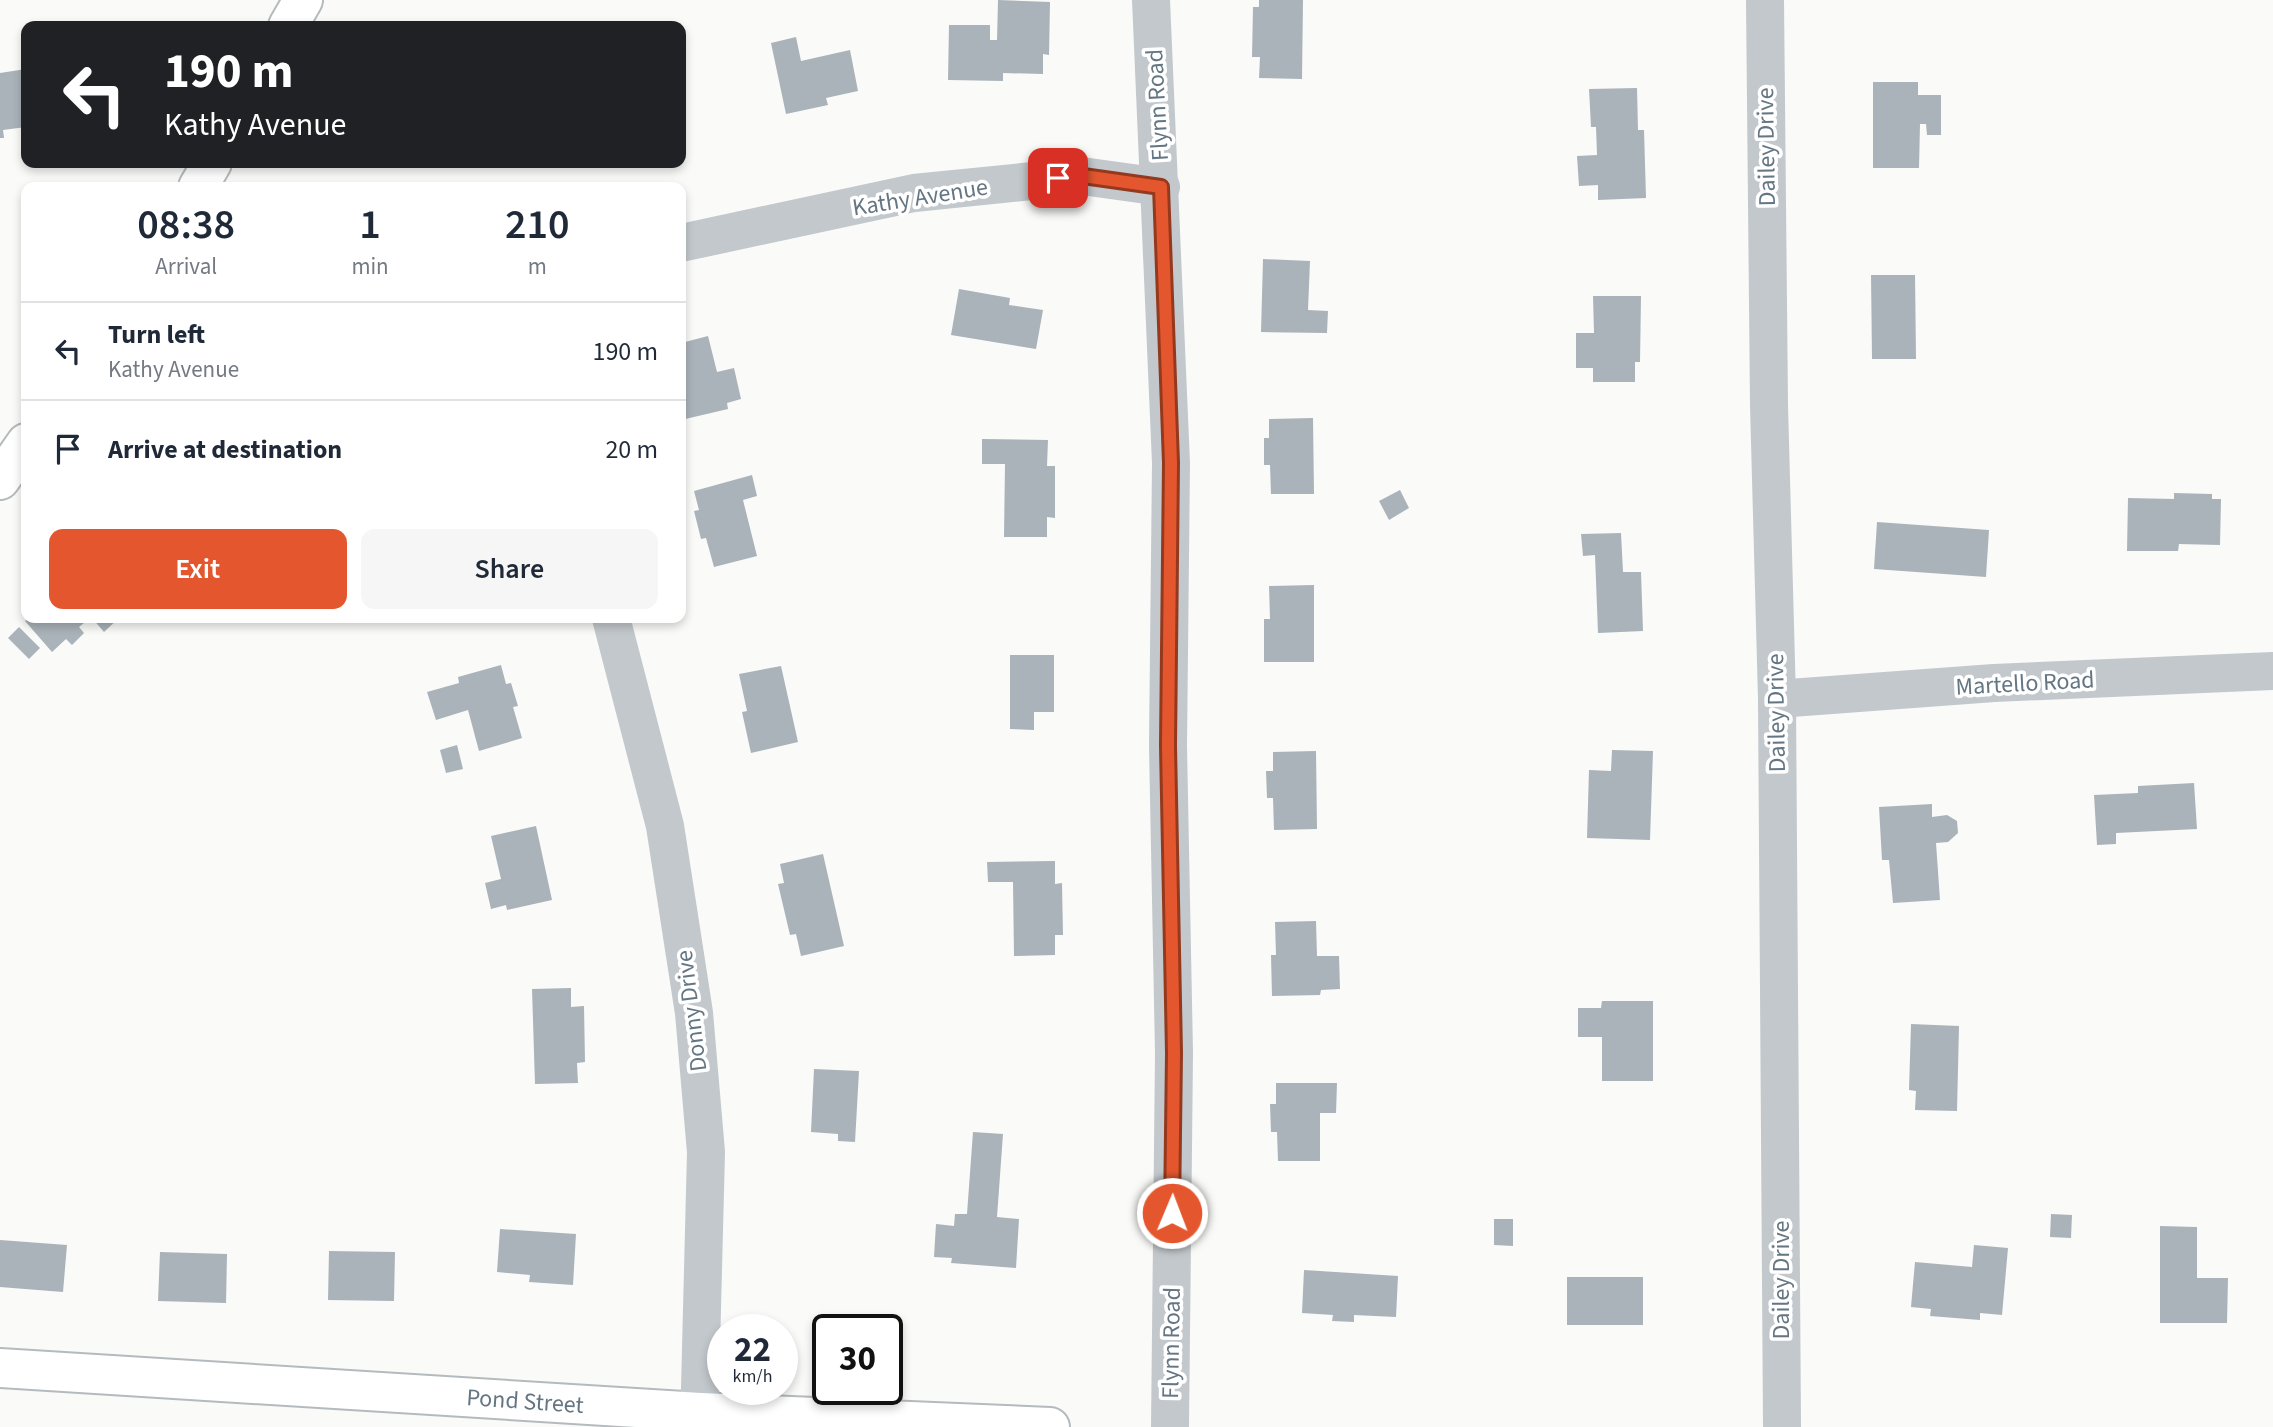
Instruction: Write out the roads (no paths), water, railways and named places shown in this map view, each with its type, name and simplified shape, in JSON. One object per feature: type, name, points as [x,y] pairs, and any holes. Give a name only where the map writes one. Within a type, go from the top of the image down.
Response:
[{"type":"main road","points":[[291,21],[303,0]]},
{"type":"main road","points":[[0,480],[21,450]]},
{"type":"main road","name":"Pond Street","points":[[0,1368],[699,1419],[1050,1427]]},
{"type":"street","name":"Flynn Road","points":[[1151,0],[1171,463],[1168,746],[1174,1067],[1170,1427]]},
{"type":"street","name":"Dailey Drive","points":[[1765,0],[1769,405],[1777,699],[1782,1427]]},
{"type":"street","name":"Kathy Avenue","points":[[686,242],[914,193],[1083,176],[1161,187]]},
{"type":"street","name":"Donny Drive","points":[[612,623],[665,826],[694,1013],[706,1152],[699,1419]]},
{"type":"street","name":"Martello Road","points":[[1777,699],[1994,683],[2273,671]]}]
